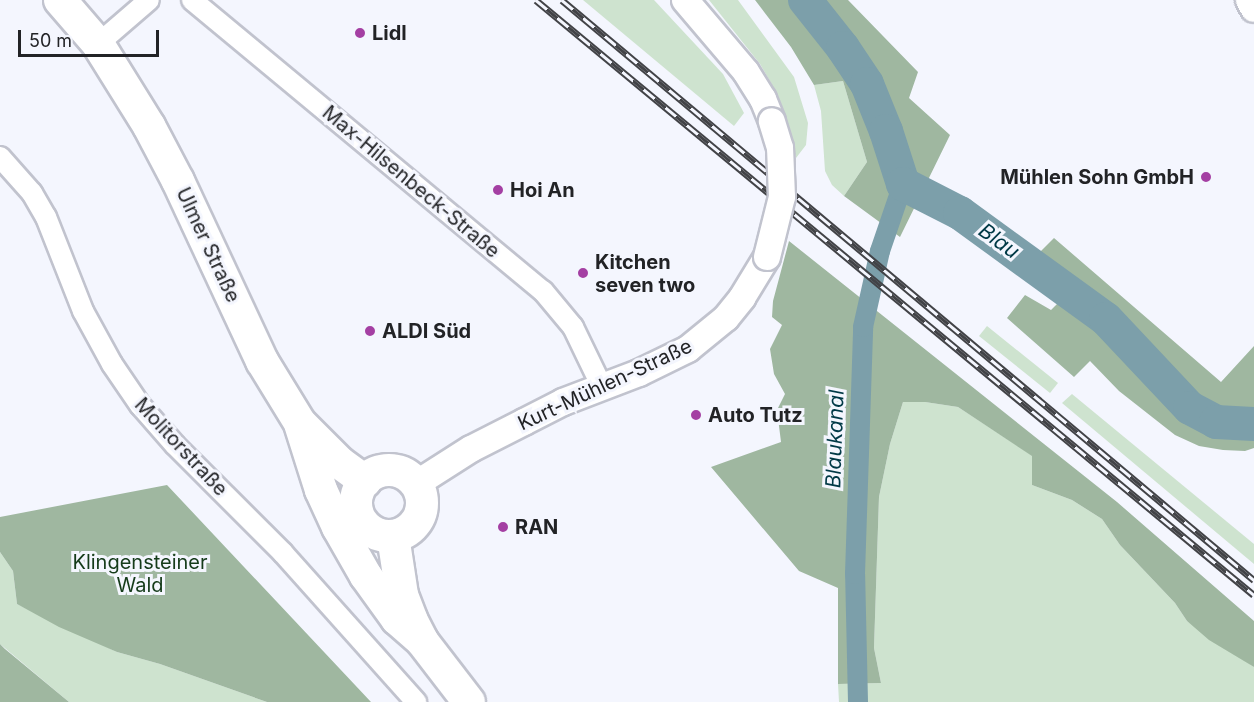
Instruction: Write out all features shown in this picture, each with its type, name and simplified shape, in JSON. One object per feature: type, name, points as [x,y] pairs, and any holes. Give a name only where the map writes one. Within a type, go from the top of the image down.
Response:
[{"type":"main road","name":"Ulmer Straße","points":[[60,0],[104,39],[178,181],[262,361],[300,423],[340,463],[366,480]]},
{"type":"main road","points":[[300,423],[321,490],[338,527],[366,576],[397,619],[422,641],[469,702]]},
{"type":"main road","points":[[391,470],[405,475],[416,484],[422,499],[420,516],[409,530],[393,536],[378,534],[360,518],[357,502],[366,480],[377,473],[391,470]]},
{"type":"main road","points":[[393,536],[402,595],[422,641]]},
{"type":"street","points":[[104,39],[149,0]]},
{"type":"street","name":"Max-Hilsenbeck-Straße","points":[[192,0],[543,291],[573,327],[602,387]]},
{"type":"street","name":"Kurt-Mühlen-Straße","points":[[416,484],[489,439],[602,387],[668,360],[710,333],[742,298],[767,257],[782,197],[780,148],[772,121],[763,99],[746,72],[685,0]]},
{"type":"street","points":[[1249,0],[1254,9]]},
{"type":"street","name":"Molitorstraße","points":[[0,157],[32,193],[46,217],[83,311],[112,364],[140,405],[175,445],[283,553],[416,702]]},
{"type":"green space","points":[[583,0],[654,0],[723,74],[744,113],[734,126]]},
{"type":"green space","points":[[709,0],[738,0],[794,77],[808,123],[806,145],[796,158],[784,111],[771,83],[760,64]]},
{"type":"green space","points":[[755,0],[848,0],[918,72],[909,98],[950,135],[900,237],[844,196],[867,162],[843,81],[814,85],[791,47]]},
{"type":"green space","points":[[843,81],[867,162],[844,196],[832,185],[825,171],[821,111],[814,85]]},
{"type":"green space","points":[[1054,238],[1221,382],[1254,346],[1254,448],[1245,451],[1223,450],[1199,446],[1175,435],[1119,391],[1090,361],[1074,377],[1007,318],[1025,295],[1051,310],[1061,300],[1020,272]]},
{"type":"green space","points":[[789,241],[1117,502],[1254,621],[1254,667],[1209,640],[1187,621],[1175,603],[1120,545],[1102,519],[1072,500],[1032,485],[1032,456],[958,407],[925,402],[903,402],[890,444],[879,497],[874,648],[881,683],[838,684],[838,588],[799,571],[711,467],[781,442],[777,410],[785,394],[774,374],[770,349],[782,325],[772,317],[773,301]]},
{"type":"green space","points":[[987,326],[1058,383],[1050,393],[979,336]]},
{"type":"green space","points":[[1072,394],[1254,544],[1254,564],[1062,403]]},
{"type":"green space","points":[[903,402],[925,402],[958,407],[1033,456],[1032,485],[1072,500],[1102,519],[1120,545],[1175,603],[1187,621],[1254,667],[1254,702],[839,702],[838,684],[881,683],[874,648],[879,497],[890,444]]},
{"type":"green space","name":"Klingensteiner Wald","points":[[167,485],[371,702],[267,702],[160,664],[117,652],[59,627],[17,604],[13,571],[0,552],[0,517]]},
{"type":"green space","points":[[0,552],[13,571],[17,604],[117,652],[160,664],[267,702],[69,702],[0,644]]},
{"type":"green space","points":[[0,644],[5,649],[69,702],[0,702]]},
{"type":"waterway","name":"Blau","points":[[805,0],[843,48],[867,84],[886,131],[903,184],[960,213],[1106,319],[1190,408],[1216,422],[1254,424]]},
{"type":"waterway","name":"Blaukanal","points":[[858,702],[855,574],[863,327],[880,251],[903,184]]},
{"type":"railway","points":[[536,0],[1254,595]]},
{"type":"railway","points":[[562,0],[1254,580]]},
{"type":"place","name":"Lidl","points":[[360,33]]},
{"type":"place","name":"Mühlen Sohn GmbH","points":[[1206,177]]},
{"type":"place","name":"Hoi An","points":[[498,190]]},
{"type":"place","name":"Kitchen seven two","points":[[583,273]]},
{"type":"place","name":"ALDI Süd","points":[[370,331]]},
{"type":"place","name":"Auto Tutz","points":[[696,415]]},
{"type":"place","name":"RAN","points":[[503,527]]}]
